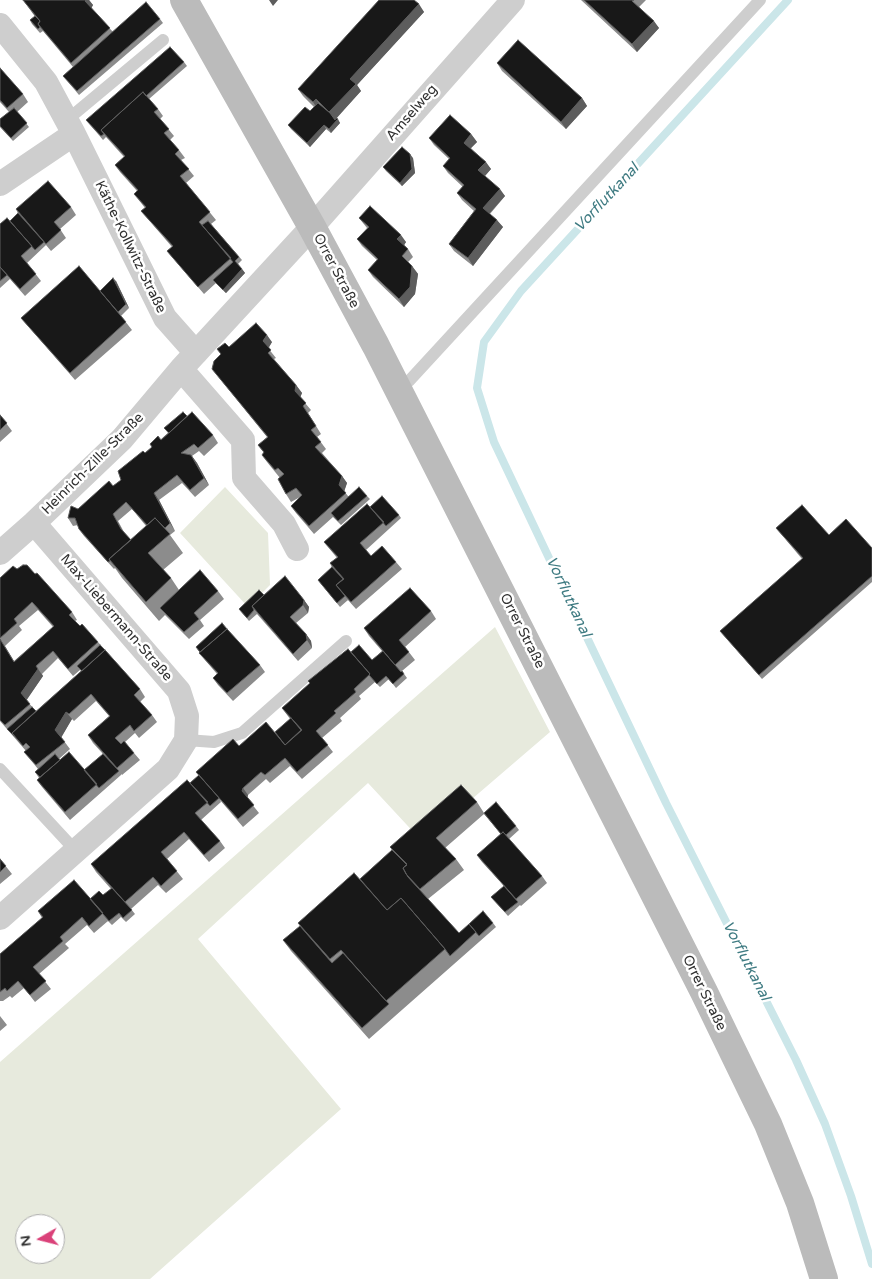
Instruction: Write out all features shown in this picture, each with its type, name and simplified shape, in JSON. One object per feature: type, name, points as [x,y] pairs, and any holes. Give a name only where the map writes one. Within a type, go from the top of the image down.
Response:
[{"type":"main road","name":"Orrer Straße","points":[[184,0],[312,227],[431,452],[704,992],[768,1124],[800,1203],[824,1279]]},
{"type":"street","name":"Amselweg","points":[[312,227],[513,0]]},
{"type":"street","name":"Käthe-Kollwitz-Straße","points":[[0,24],[46,82],[188,361]]},
{"type":"street","points":[[0,184],[70,127]]},
{"type":"street","name":"Heinrich-Zille-Straße","points":[[0,552],[34,523],[122,439],[188,361],[312,227]]},
{"type":"street","points":[[188,361],[243,440],[244,478],[284,524],[297,549]]},
{"type":"street","name":"Max-Liebermann-Straße","points":[[34,523],[179,691],[187,716],[186,740]]},
{"type":"street","points":[[0,918],[168,769],[186,740]]},
{"type":"lane","points":[[410,381],[760,0]]},
{"type":"lane","points":[[70,127],[162,40]]},
{"type":"lane","points":[[186,740],[214,742],[242,733],[346,641]]},
{"type":"lane","points":[[0,769],[75,850]]},
{"type":"shaded area","points":[[225,487],[268,533],[270,585],[248,607],[180,533]]},
{"type":"shaded area","points":[[495,627],[550,732],[472,799],[419,838],[368,783],[198,939],[341,1109],[150,1279],[0,1279],[0,1062]]},
{"type":"building","points":[[23,0],[86,0],[110,28],[71,63],[38,24],[40,21]]},
{"type":"building","points":[[379,0],[414,0],[419,4],[350,79],[356,84],[329,112],[316,99],[313,102],[298,89]]},
{"type":"building","points":[[584,0],[634,0],[632,1],[654,21],[632,44]]},
{"type":"building","points":[[146,2],[160,19],[77,91],[63,76]]},
{"type":"building","points":[[35,16],[40,21],[38,29],[30,20]]},
{"type":"building","points":[[518,40],[582,98],[561,122],[497,63]]},
{"type":"building","points":[[170,47],[184,62],[146,96],[143,92],[101,130],[104,134],[101,136],[86,120]]},
{"type":"building","points":[[0,68],[23,94],[7,108],[0,100]]},
{"type":"building","points":[[143,92],[158,109],[154,112],[169,129],[164,133],[179,150],[175,154],[189,169],[180,176],[210,212],[199,222],[231,258],[198,287],[167,251],[173,246],[141,211],[146,207],[134,194],[138,190],[115,165],[125,156],[101,130]]},
{"type":"building","points":[[318,103],[335,120],[336,118],[338,119],[329,129],[324,125],[307,143],[288,125],[305,107],[310,111]]},
{"type":"building","points":[[14,108],[27,123],[11,138],[0,126],[0,119]]},
{"type":"building","points":[[450,115],[471,134],[464,143],[486,162],[478,170],[500,189],[483,208],[497,220],[468,258],[449,244],[476,209],[457,193],[464,185],[443,166],[450,158],[429,138]]},
{"type":"building","points":[[402,147],[410,154],[412,169],[400,183],[383,167]]},
{"type":"building","points":[[48,181],[71,207],[54,222],[61,230],[46,244],[16,209]]},
{"type":"building","points":[[370,206],[401,235],[397,239],[408,249],[402,256],[412,266],[410,287],[399,299],[368,270],[378,259],[357,239],[369,227],[359,218]]},
{"type":"building","points":[[18,213],[44,242],[35,250],[10,221]]},
{"type":"building","points":[[7,218],[32,246],[21,256],[36,274],[20,289],[0,267],[0,224]]},
{"type":"building","points":[[208,221],[239,257],[235,261],[242,269],[223,290],[213,280],[233,262],[202,225]]},
{"type":"building","points":[[79,266],[126,322],[70,373],[21,318]]},
{"type":"building","points":[[0,267],[7,275],[0,281]]},
{"type":"building","points":[[113,278],[126,304],[118,312],[100,291]]},
{"type":"building","points":[[256,323],[267,335],[263,341],[271,350],[268,353],[296,385],[295,391],[306,403],[303,406],[316,426],[311,430],[321,442],[315,447],[342,476],[339,485],[346,493],[309,526],[291,506],[302,495],[296,488],[286,494],[278,479],[284,474],[278,468],[275,470],[262,455],[264,452],[258,445],[268,437],[212,369],[214,361],[221,354],[217,349],[225,343],[229,347]]},
{"type":"building","points":[[183,412],[187,416],[169,433],[164,428]]},
{"type":"building","points":[[192,412],[213,435],[198,448],[194,444],[181,453],[191,455],[204,478],[190,490],[177,475],[154,493],[170,523],[165,528],[155,518],[147,525],[126,502],[113,514],[121,529],[131,540],[108,562],[79,529],[75,518],[68,518],[71,506],[78,509],[109,481],[113,486],[121,480],[118,471],[143,451],[145,453],[152,447],[150,444],[158,436],[161,440]]},
{"type":"building","points":[[0,415],[7,423],[0,430]]},
{"type":"building","points":[[359,487],[367,496],[338,521],[331,513]]},
{"type":"building","points":[[382,496],[399,515],[386,526],[370,507]]},
{"type":"building","points":[[367,504],[384,522],[360,543],[371,556],[382,546],[396,562],[351,602],[336,585],[344,579],[330,563],[338,557],[324,542]]},
{"type":"building","points":[[802,505],[829,535],[846,519],[872,548],[872,576],[759,675],[720,631],[803,558],[776,528]]},
{"type":"building","points":[[155,518],[170,534],[148,553],[171,578],[146,602],[109,559]]},
{"type":"building","points":[[27,565],[35,574],[37,573],[72,612],[69,615],[80,626],[82,624],[98,642],[68,669],[53,651],[36,666],[38,669],[21,693],[30,704],[5,725],[0,720],[0,639],[14,662],[54,626],[32,602],[14,619],[17,623],[0,638],[0,578],[13,566],[17,569]]},
{"type":"building","points":[[332,567],[343,579],[336,585],[345,596],[337,603],[318,580]]},
{"type":"building","points":[[200,570],[218,591],[194,613],[199,619],[184,632],[160,608]]},
{"type":"building","points":[[285,576],[304,600],[303,605],[290,617],[306,634],[307,640],[293,654],[252,606]]},
{"type":"building","points":[[410,588],[431,611],[399,640],[409,652],[395,665],[364,628]]},
{"type":"building","points":[[259,590],[264,595],[252,606],[254,610],[247,618],[239,609]]},
{"type":"building","points":[[222,623],[227,629],[200,652],[196,647]]},
{"type":"building","points":[[227,629],[260,665],[227,693],[213,678],[218,673],[199,653]]},
{"type":"building","points":[[100,645],[105,650],[82,671],[77,666]]},
{"type":"building","points":[[359,645],[372,660],[383,651],[404,674],[393,684],[386,676],[377,684],[351,652]]},
{"type":"building","points":[[348,649],[370,674],[354,689],[356,692],[334,711],[336,713],[316,731],[328,745],[297,772],[285,758],[265,775],[261,772],[243,788],[242,791],[254,805],[238,819],[196,772],[233,739],[239,746],[266,722],[285,745],[302,730],[282,708],[310,683],[308,681]]},
{"type":"building","points":[[105,650],[140,689],[134,695],[152,715],[134,731],[130,725],[115,738],[121,744],[124,741],[134,753],[117,768],[88,735],[110,716],[91,694],[69,714],[66,712],[55,730],[65,742],[36,765],[24,752],[30,747],[26,743],[23,746],[12,733]]},
{"type":"building","points":[[32,707],[36,711],[12,733],[14,736],[7,729]]},
{"type":"building","points":[[291,718],[301,730],[285,745],[275,732]]},
{"type":"building","points":[[69,752],[97,784],[65,812],[37,780]]},
{"type":"building","points":[[55,754],[60,760],[40,777],[35,772]]},
{"type":"building","points":[[103,754],[119,771],[99,788],[84,770]]},
{"type":"building","points":[[199,775],[219,798],[210,806],[190,783]]},
{"type":"building","points":[[187,780],[208,802],[195,813],[220,841],[204,855],[184,832],[161,852],[177,871],[161,886],[153,877],[125,902],[91,864]]},
{"type":"building","points":[[461,785],[477,802],[436,838],[456,859],[420,889],[406,874],[403,868],[407,864],[390,847]]},
{"type":"building","points":[[496,802],[516,826],[506,835],[503,832],[501,834],[484,813]]},
{"type":"building","points":[[503,832],[542,876],[516,899],[477,855]]},
{"type":"building","points":[[392,850],[407,865],[403,868],[408,877],[459,933],[469,924],[476,932],[450,956],[401,898],[387,910],[360,879]]},
{"type":"building","points":[[0,859],[6,866],[0,872]]},
{"type":"building","points":[[354,873],[387,910],[401,898],[445,949],[386,1001],[341,950],[330,959],[298,923]]},
{"type":"building","points":[[74,880],[103,913],[89,926],[82,917],[60,937],[63,941],[33,967],[46,981],[30,995],[18,981],[7,991],[5,988],[0,992],[0,954],[43,917],[38,911]]},
{"type":"building","points":[[504,886],[518,902],[505,912],[491,897]]},
{"type":"building","points":[[112,888],[132,910],[123,918],[119,913],[109,921],[90,899],[99,891],[103,895]]},
{"type":"building","points":[[483,911],[493,923],[479,936],[469,924]]},
{"type":"building","points":[[300,926],[332,963],[343,953],[389,1004],[362,1028],[283,940]]},
{"type":"waterway","name":"Vorflutkanal","points":[[788,0],[521,291],[484,342],[477,388],[494,442],[666,803],[796,1060],[825,1124],[851,1196],[872,1264]]}]
